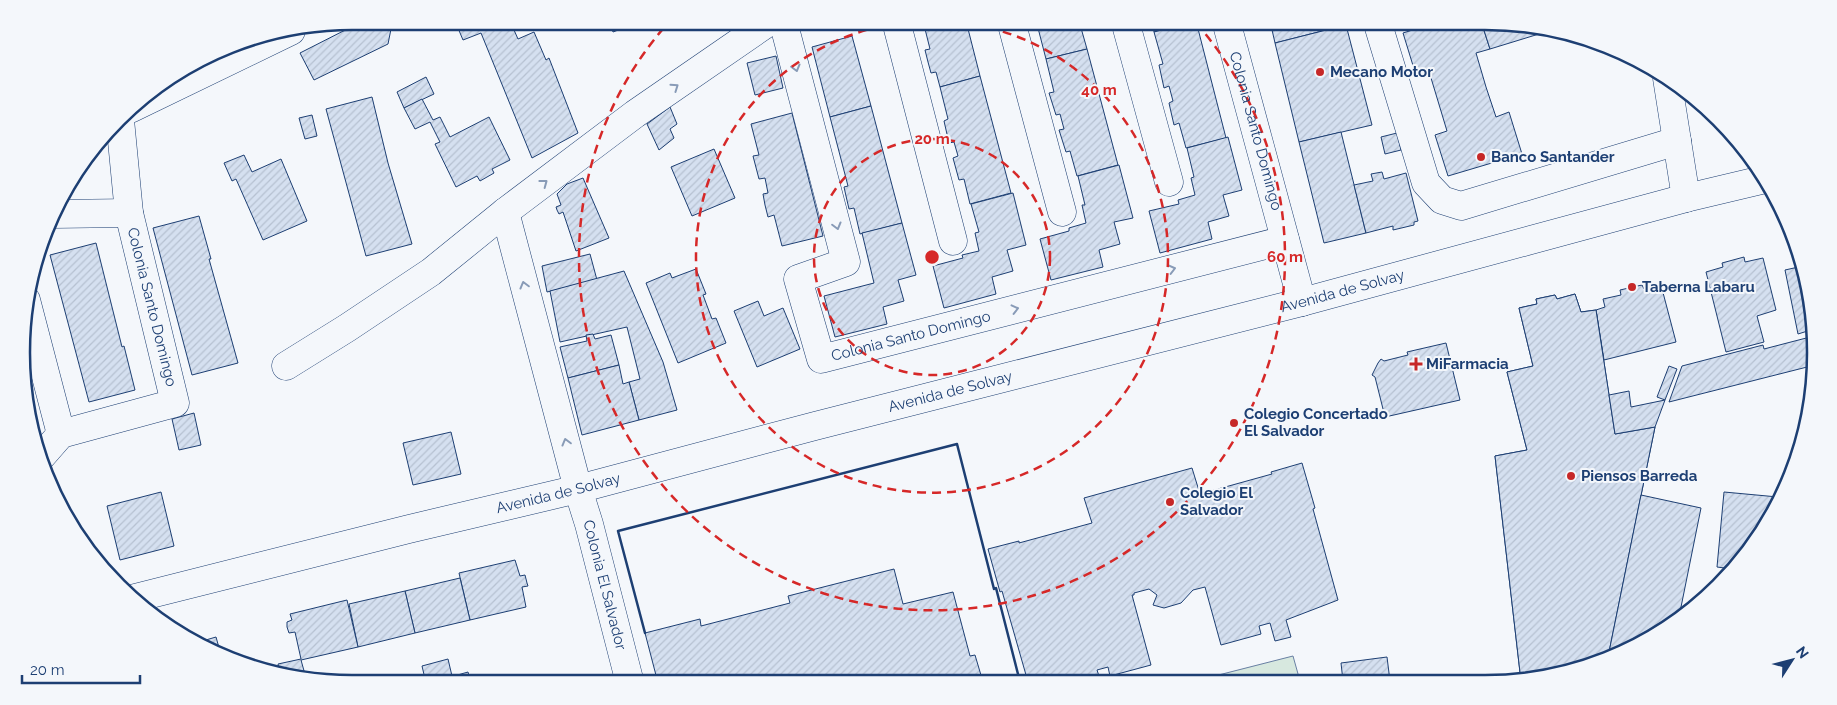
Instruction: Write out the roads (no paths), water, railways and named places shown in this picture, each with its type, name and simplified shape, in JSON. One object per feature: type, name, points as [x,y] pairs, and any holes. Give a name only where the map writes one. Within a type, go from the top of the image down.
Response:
[{"type":"main road","points":[[286,366],[431,272],[505,212],[750,30]]},
{"type":"main road","name":"Colonia Santo Domingo","points":[[785,30],[846,262],[798,279],[821,359],[1285,240]]},
{"type":"main road","points":[[898,30],[953,240]]},
{"type":"main road","points":[[1012,30],[1062,212]]},
{"type":"main road","points":[[1127,30],[1168,182]]},
{"type":"main road","name":"Colonia Santo Domingo","points":[[1228,30],[1302,302]]},
{"type":"main road","points":[[1380,30],[1426,183],[1442,200],[1461,206],[1677,141]]},
{"type":"main road","points":[[158,96],[275,39]]},
{"type":"main road","points":[[1668,87],[1686,198]]},
{"type":"main road","name":"Colonia Santo Domingo","points":[[61,434],[175,403],[129,213],[121,128]]},
{"type":"main road","name":"Avenida de Solvay","points":[[142,596],[409,529],[578,489],[815,426],[1302,302],[1686,198],[1758,181]]},
{"type":"main road","points":[[505,212],[578,489]]},
{"type":"main road","name":"Colonia Santo Domingo","points":[[61,214],[129,213]]},
{"type":"main road","points":[[32,322],[61,434],[46,452]]},
{"type":"main road","name":"Colonia El Salvador","points":[[578,489],[589,524],[628,675]]},
{"type":"place","name":"Mecano Motor","points":[[1320,72]]},
{"type":"place","name":"Banco Santander","points":[[1481,157]]},
{"type":"place","name":"Taberna Labaru","points":[[1632,287]]},
{"type":"place","name":"MiFarmacia","points":[[1416,364]]},
{"type":"place","name":"Colegio Concertado El Salvador","points":[[1234,423]]},
{"type":"place","name":"Piensos Barreda","points":[[1571,476]]},
{"type":"place","name":"Colegio El Salvador","points":[[1170,502]]}]
